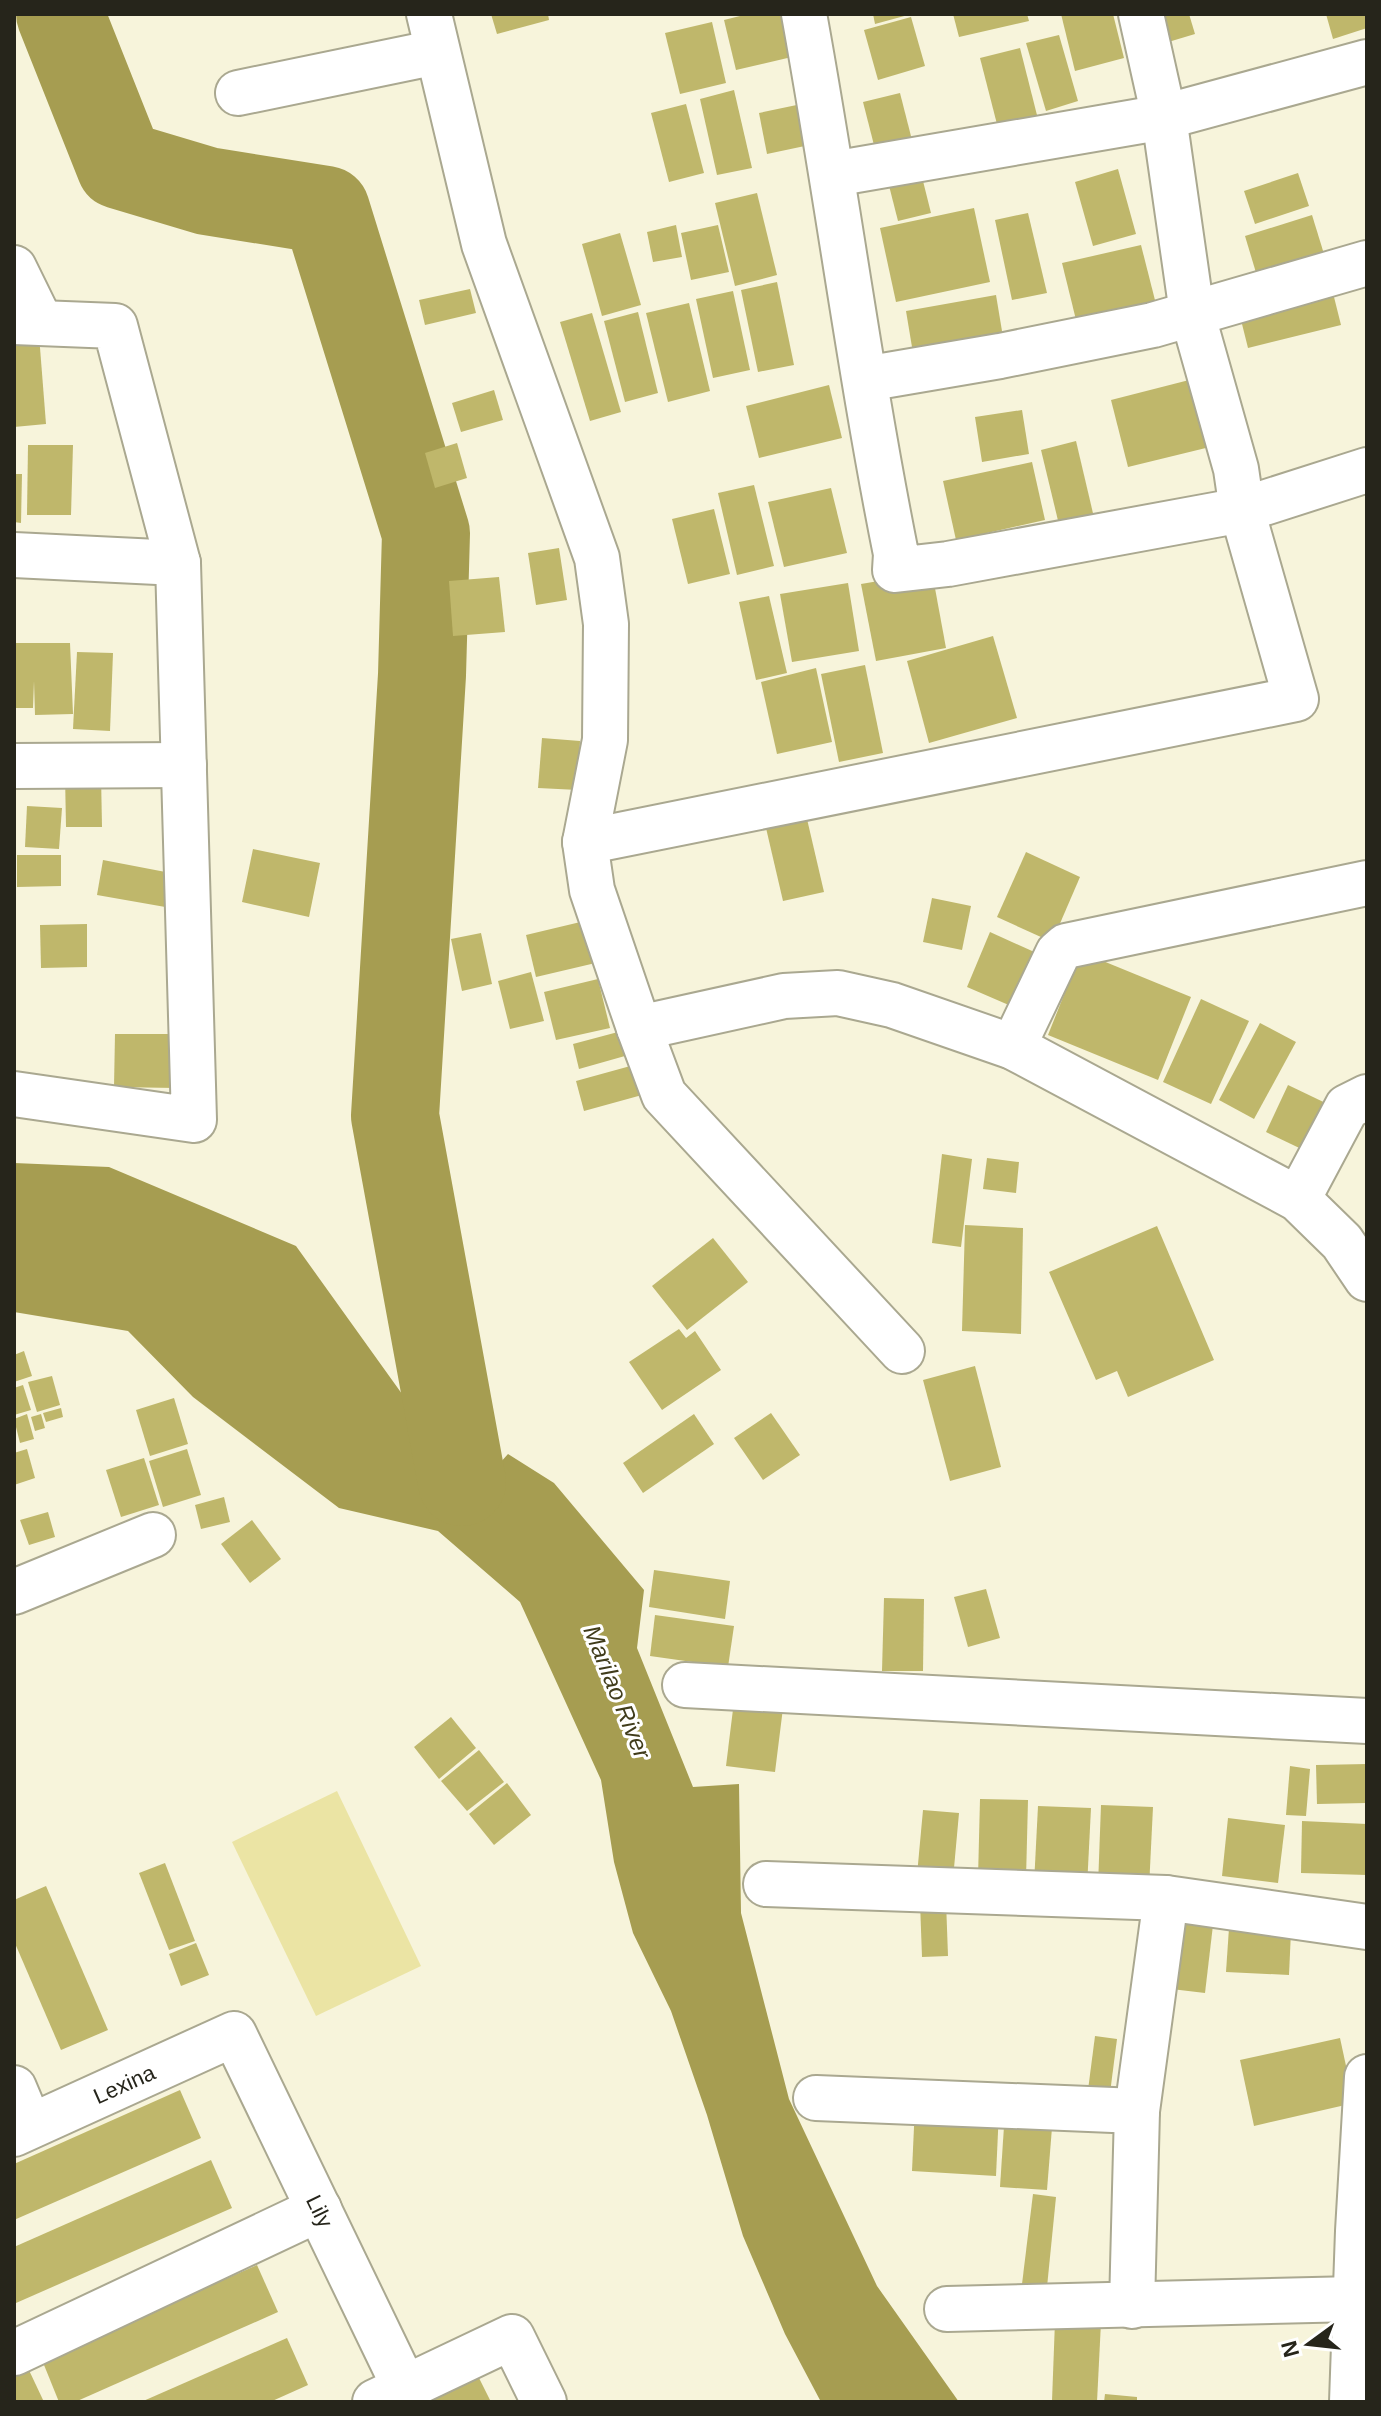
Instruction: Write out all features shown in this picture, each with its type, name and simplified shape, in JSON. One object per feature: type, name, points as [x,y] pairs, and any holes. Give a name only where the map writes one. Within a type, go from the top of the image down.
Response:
[{"type":"street","points":[[804,14],[896,554],[895,570],[948,564],[1242,510],[1367,470]]},
{"type":"street","points":[[585,842],[1296,699],[1242,510],[1236,469],[1192,313],[1164,117],[1141,14]]},
{"type":"street","points":[[238,93],[433,33],[484,244],[597,558],[606,624],[605,740],[585,842],[592,890],[639,1028],[664,1095],[902,1351]]},
{"type":"street","points":[[833,174],[1164,117],[1367,62]]},
{"type":"street","points":[[865,379],[1132,330],[1367,263]]},
{"type":"street","points":[[14,268],[27,322],[115,326],[178,563],[194,1120],[14,1094]]},
{"type":"street","points":[[14,555],[178,563]]},
{"type":"street","points":[[14,766],[184,765]]},
{"type":"street","points":[[1013,1047],[1058,953],[1066,946],[1367,883]]},
{"type":"street","points":[[639,1028],[784,996],[838,993],[892,1005],[1013,1047],[1298,1199],[1342,1242],[1367,1279]]},
{"type":"street","points":[[1298,1199],[1347,1107],[1367,1097]]},
{"type":"street","points":[[14,1592],[153,1535]]},
{"type":"street","points":[[685,1685],[1367,1721]]},
{"type":"street","points":[[766,1884],[1166,1898],[1367,1927]]},
{"type":"street","points":[[1132,2306],[1137,2111],[1166,1898]]},
{"type":"street","name":"Lexina","points":[[19,2116],[234,2034]]},
{"type":"street","name":"Lily","points":[[234,2034],[319,2209],[390,2395]]},
{"type":"street","points":[[1352,2402],[1367,2077]]},
{"type":"street","points":[[816,2098],[1137,2111]]},
{"type":"street","points":[[14,2353],[319,2209]]},
{"type":"street","points":[[947,2309],[1355,2299]]},
{"type":"street","points":[[390,2395],[512,2337],[544,2402]]},
{"type":"shaded area","points":[[337,1791],[421,1966],[316,2016],[232,1842]]},
{"type":"water","name":"Marilao River","points":[[14,1163],[109,1167],[296,1246],[473,1493],[508,1454],[554,1483],[644,1590],[637,1648],[693,1787],[739,1784],[741,1913],[789,2099],[877,2286],[959,2402],[821,2402],[785,2334],[743,2236],[707,2115],[671,2011],[633,1933],[614,1862],[601,1780],[520,1602],[438,1531],[339,1508],[193,1397],[128,1331],[14,1312]]},
{"type":"building","points":[[491,14],[548,14],[549,20],[497,34]]},
{"type":"building","points":[[748,14],[786,14],[796,56],[736,70],[724,20]]},
{"type":"building","points":[[873,14],[908,14],[908,15],[875,24]]},
{"type":"building","points":[[953,14],[1027,14],[1029,21],[959,37]]},
{"type":"building","points":[[1061,14],[1113,14],[1124,58],[1075,71]]},
{"type":"building","points":[[1157,14],[1189,14],[1195,34],[1165,43]]},
{"type":"building","points":[[1326,14],[1367,14],[1367,28],[1333,39]]},
{"type":"building","points":[[911,17],[925,66],[878,80],[864,30]]},
{"type":"building","points":[[712,22],[726,83],[680,94],[665,33]]},
{"type":"building","points":[[1059,35],[1078,101],[1046,111],[1026,43]]},
{"type":"building","points":[[1020,48],[1039,123],[999,132],[980,58]]},
{"type":"building","points":[[734,90],[752,168],[717,175],[700,99]]},
{"type":"building","points":[[900,93],[913,144],[876,153],[863,102]]},
{"type":"building","points":[[811,102],[819,143],[767,154],[759,113]]},
{"type":"building","points":[[686,104],[704,173],[669,182],[651,113]]},
{"type":"building","points":[[918,161],[931,213],[898,221],[885,170]]},
{"type":"building","points":[[1118,169],[1136,234],[1093,246],[1075,182]]},
{"type":"building","points":[[1298,173],[1309,206],[1255,224],[1244,191]]},
{"type":"building","points":[[757,193],[777,275],[735,286],[715,203]]},
{"type":"building","points":[[974,208],[990,282],[896,302],[880,228]]},
{"type":"building","points":[[1028,213],[1047,293],[1012,300],[995,220]]},
{"type":"building","points":[[1312,215],[1324,254],[1257,276],[1245,236]]},
{"type":"building","points":[[676,225],[682,257],[653,262],[647,232]]},
{"type":"building","points":[[718,225],[729,272],[691,280],[681,233]]},
{"type":"building","points":[[620,233],[641,305],[602,316],[582,244]]},
{"type":"building","points":[[1141,245],[1158,312],[1079,332],[1062,263]]},
{"type":"building","points":[[777,282],[794,365],[758,372],[741,290]]},
{"type":"building","points":[[470,289],[476,313],[425,325],[419,300]]},
{"type":"building","points":[[1332,289],[1341,325],[1248,348],[1239,312]]},
{"type":"building","points":[[733,291],[750,370],[713,378],[696,299]]},
{"type":"building","points":[[996,295],[1005,349],[915,365],[906,311]]},
{"type":"building","points":[[689,303],[710,391],[668,402],[646,313]]},
{"type":"building","points":[[638,312],[658,393],[625,402],[604,321]]},
{"type":"building","points":[[592,313],[621,412],[590,421],[560,322]]},
{"type":"building","points":[[39,335],[46,424],[14,427],[14,337]]},
{"type":"building","points":[[1197,378],[1214,446],[1128,467],[1111,400]]},
{"type":"building","points":[[829,385],[842,438],[759,458],[746,406]]},
{"type":"building","points":[[494,390],[503,420],[461,432],[452,403]]},
{"type":"building","points":[[1022,410],[1029,454],[982,462],[975,417]]},
{"type":"building","points":[[1076,441],[1096,526],[1061,533],[1041,450]]},
{"type":"building","points":[[457,443],[467,478],[435,488],[425,453]]},
{"type":"building","points":[[28,445],[73,445],[71,515],[27,515]]},
{"type":"building","points":[[1032,462],[1045,520],[956,540],[943,481]]},
{"type":"building","points":[[14,474],[22,474],[21,523],[14,522]]},
{"type":"building","points":[[754,485],[774,566],[737,575],[718,493]]},
{"type":"building","points":[[831,488],[847,553],[784,567],[768,502]]},
{"type":"building","points":[[714,509],[730,574],[688,584],[672,519]]},
{"type":"building","points":[[559,548],[567,600],[536,605],[528,553]]},
{"type":"building","points":[[932,572],[946,648],[876,661],[861,584]]},
{"type":"building","points":[[499,577],[505,632],[453,636],[449,581]]},
{"type":"building","points":[[848,583],[859,651],[792,662],[780,594]]},
{"type":"building","points":[[769,596],[787,673],[756,680],[739,602]]},
{"type":"building","points":[[993,636],[1017,718],[929,743],[907,661]]},
{"type":"building","points":[[14,643],[70,643],[73,714],[35,715],[34,681],[33,708],[14,708]]},
{"type":"building","points":[[77,652],[113,653],[110,731],[73,729]]},
{"type":"building","points":[[865,665],[883,753],[839,762],[821,674]]},
{"type":"building","points":[[816,668],[832,742],[777,754],[761,682]]},
{"type":"building","points":[[542,738],[580,741],[578,790],[538,788]]},
{"type":"building","points":[[65,775],[101,775],[102,827],[66,827]]},
{"type":"building","points":[[27,806],[62,808],[59,849],[25,847]]},
{"type":"building","points":[[807,819],[824,892],[783,901],[766,828]]},
{"type":"building","points":[[253,849],[320,863],[309,917],[242,902]]},
{"type":"building","points":[[1026,852],[1080,877],[1052,942],[997,917]]},
{"type":"building","points":[[17,855],[61,855],[61,886],[17,887]]},
{"type":"building","points":[[103,860],[176,874],[171,908],[97,895]]},
{"type":"building","points":[[932,898],[971,906],[962,950],[923,942]]},
{"type":"building","points":[[593,919],[604,961],[536,977],[526,935]]},
{"type":"building","points":[[87,924],[87,967],[41,968],[40,925]]},
{"type":"building","points":[[990,932],[1041,955],[1018,1009],[967,987]]},
{"type":"building","points":[[481,933],[492,984],[462,991],[451,939]]},
{"type":"building","points":[[1081,952],[1191,997],[1158,1080],[1048,1035]]},
{"type":"building","points":[[531,972],[544,1021],[510,1029],[498,981]]},
{"type":"building","points":[[598,979],[610,1028],[556,1040],[544,992]]},
{"type":"building","points":[[1201,999],[1249,1021],[1211,1104],[1163,1082]]},
{"type":"building","points":[[1260,1023],[1296,1042],[1254,1119],[1219,1100]]},
{"type":"building","points":[[633,1028],[639,1052],[579,1069],[573,1044]]},
{"type":"building","points":[[115,1034],[177,1034],[176,1088],[114,1087]]},
{"type":"building","points":[[634,1065],[642,1095],[584,1111],[576,1081]]},
{"type":"building","points":[[1288,1085],[1336,1108],[1314,1155],[1266,1132]]},
{"type":"building","points":[[942,1154],[972,1159],[961,1247],[932,1243]]},
{"type":"building","points":[[987,1158],[1019,1162],[1016,1193],[983,1189]]},
{"type":"building","points":[[965,1225],[1023,1228],[1021,1334],[962,1331]]},
{"type":"building","points":[[1157,1226],[1214,1360],[1128,1397],[1117,1371],[1096,1380],[1049,1272]]},
{"type":"building","points":[[713,1238],[748,1282],[687,1330],[652,1286]]},
{"type":"building","points":[[679,1329],[686,1338],[695,1331],[721,1370],[662,1410],[629,1362]]},
{"type":"building","points":[[24,1351],[32,1376],[14,1382],[14,1355]]},
{"type":"building","points":[[975,1366],[1001,1467],[950,1481],[923,1380]]},
{"type":"building","points":[[52,1376],[60,1405],[37,1412],[28,1382]]},
{"type":"building","points":[[23,1385],[31,1410],[14,1415],[14,1388]]},
{"type":"building","points":[[174,1398],[188,1444],[150,1456],[136,1410]]},
{"type":"building","points":[[61,1408],[63,1417],[46,1422],[43,1413]]},
{"type":"building","points":[[771,1413],[800,1455],[763,1480],[734,1438]]},
{"type":"building","points":[[27,1414],[34,1439],[20,1443],[14,1419]]},
{"type":"building","points":[[41,1414],[45,1428],[35,1431],[31,1417]]},
{"type":"building","points":[[694,1414],[714,1444],[643,1493],[623,1463]]},
{"type":"building","points":[[27,1449],[35,1478],[14,1485],[14,1453]]},
{"type":"building","points":[[187,1449],[201,1495],[163,1507],[149,1461]]},
{"type":"building","points":[[144,1458],[159,1505],[121,1517],[106,1470]]},
{"type":"building","points":[[224,1497],[230,1522],[201,1529],[195,1505]]},
{"type":"building","points":[[48,1512],[55,1537],[29,1545],[20,1520]]},
{"type":"building","points":[[252,1520],[281,1559],[250,1583],[221,1544]]},
{"type":"building","points":[[654,1570],[730,1581],[725,1619],[649,1607]]},
{"type":"building","points":[[986,1589],[1000,1638],[968,1647],[954,1597]]},
{"type":"building","points":[[884,1598],[924,1599],[923,1671],[882,1671]]},
{"type":"building","points":[[655,1615],[734,1626],[728,1667],[650,1656]]},
{"type":"building","points":[[735,1693],[784,1700],[775,1772],[726,1766]]},
{"type":"building","points":[[451,1717],[476,1748],[439,1779],[414,1747]]},
{"type":"building","points":[[479,1750],[504,1782],[467,1811],[441,1781]]},
{"type":"building","points":[[1367,1764],[1367,1803],[1317,1804],[1316,1765]]},
{"type":"building","points":[[1290,1766],[1310,1769],[1306,1816],[1286,1815]]},
{"type":"building","points":[[507,1783],[531,1815],[494,1845],[469,1814]]},
{"type":"building","points":[[980,1799],[1028,1800],[1026,1879],[978,1878]]},
{"type":"building","points":[[1101,1805],[1153,1807],[1149,1888],[1098,1886]]},
{"type":"building","points":[[1038,1806],[1091,1808],[1087,1887],[1034,1884]]},
{"type":"building","points":[[923,1810],[959,1813],[953,1879],[917,1875]]},
{"type":"building","points":[[1228,1818],[1285,1825],[1278,1883],[1222,1876]]},
{"type":"building","points":[[1302,1821],[1367,1824],[1367,1875],[1301,1873]]},
{"type":"building","points":[[165,1863],[195,1941],[169,1950],[139,1873]]},
{"type":"building","points":[[46,1886],[108,2030],[61,2050],[14,1941],[14,1900]]},
{"type":"building","points":[[946,1901],[948,1956],[922,1957],[920,1902]]},
{"type":"building","points":[[1170,1920],[1213,1925],[1205,1993],[1163,1988]]},
{"type":"building","points":[[1229,1928],[1291,1931],[1289,1975],[1226,1972]]},
{"type":"building","points":[[196,1943],[209,1975],[181,1986],[169,1954]]},
{"type":"building","points":[[1095,2036],[1117,2039],[1110,2093],[1088,2090]]},
{"type":"building","points":[[1340,2038],[1354,2103],[1254,2126],[1240,2060]]},
{"type":"building","points":[[180,2090],[201,2138],[14,2220],[14,2164]]},
{"type":"building","points":[[915,2105],[999,2110],[996,2176],[912,2171]]},
{"type":"building","points":[[1005,2111],[1053,2115],[1047,2190],[1000,2187]]},
{"type":"building","points":[[211,2160],[232,2208],[16,2303],[14,2247]]},
{"type":"building","points":[[1033,2194],[1056,2197],[1047,2287],[1022,2284]]},
{"type":"building","points":[[257,2265],[278,2312],[75,2402],[59,2402],[42,2360]]},
{"type":"building","points":[[1055,2321],[1101,2322],[1097,2402],[1052,2401]]},
{"type":"building","points":[[287,2338],[308,2385],[270,2402],[141,2402]]},
{"type":"building","points":[[27,2366],[44,2402],[14,2402],[14,2373]]},
{"type":"building","points":[[478,2376],[491,2402],[425,2402]]},
{"type":"building","points":[[1105,2394],[1137,2397],[1137,2402],[1104,2402]]},
{"type":"waterway","points":[[60,14],[120,165],[207,191],[326,210],[426,533],[422,675],[395,1116],[462,1482]]}]
